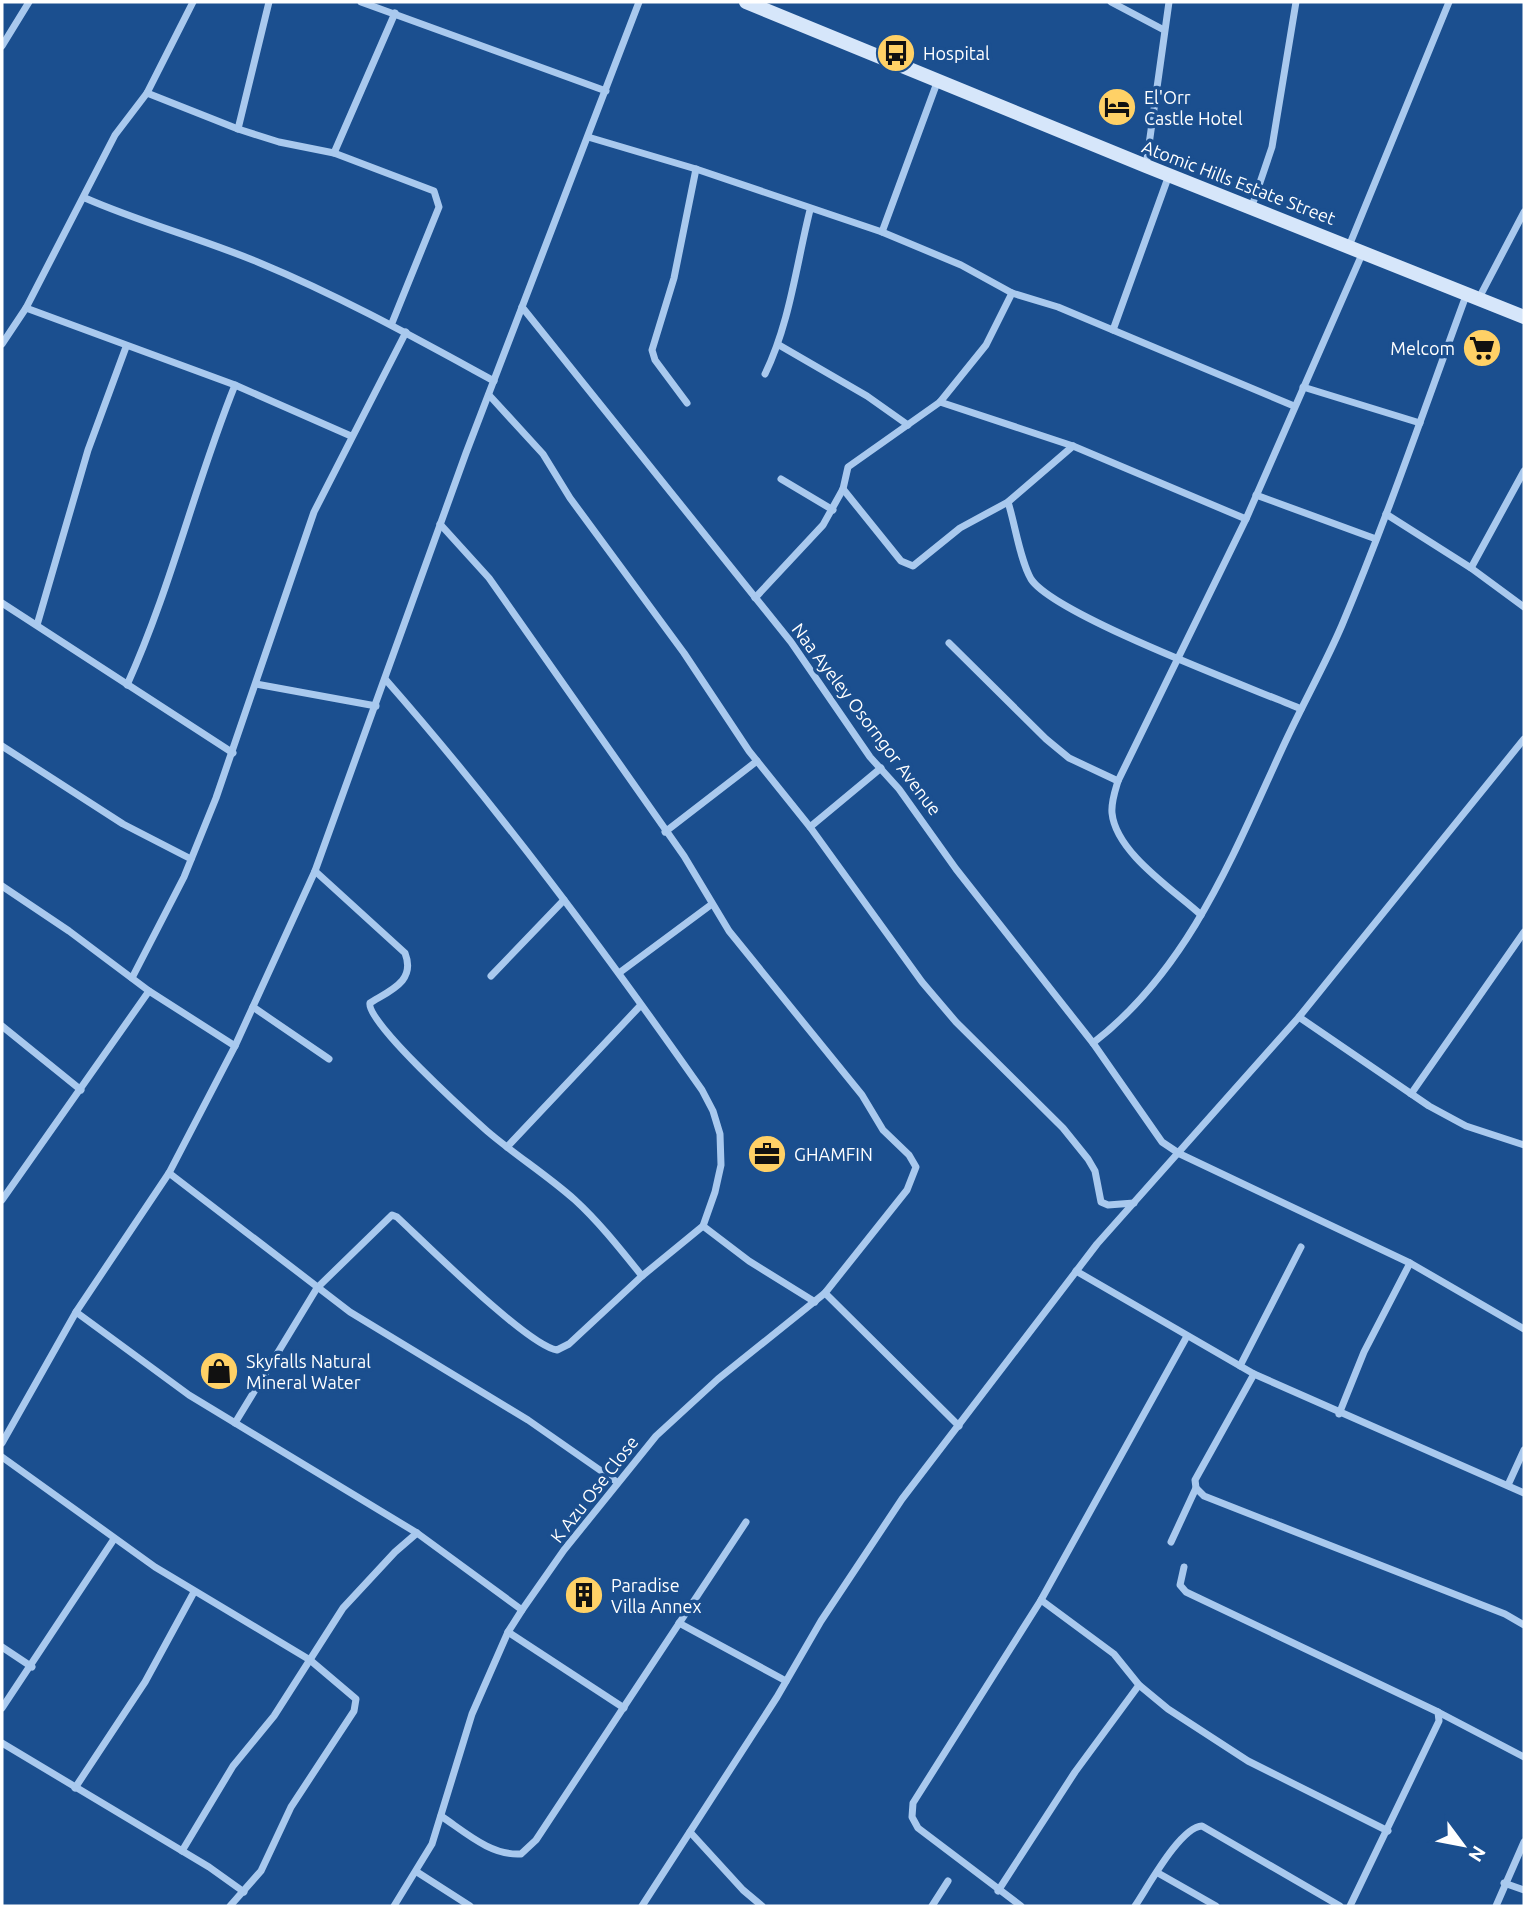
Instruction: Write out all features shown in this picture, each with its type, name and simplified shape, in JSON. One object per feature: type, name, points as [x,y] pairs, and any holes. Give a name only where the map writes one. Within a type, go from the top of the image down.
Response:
[{"type":"street","points":[[2,46],[29,2]]},
{"type":"street","points":[[2,344],[26,308],[116,135],[147,93],[193,2]]},
{"type":"street","points":[[238,129],[269,2]]},
{"type":"street","points":[[360,2],[606,91]]},
{"type":"street","points":[[2,1443],[76,1312],[169,1173],[235,1046],[315,871],[440,524],[639,2]]},
{"type":"street","points":[[1111,2],[1164,30]]},
{"type":"street","points":[[1146,166],[1169,2]]},
{"type":"street","points":[[1252,206],[1272,147],[1296,2]]},
{"type":"street","points":[[1349,246],[1449,2]]},
{"type":"street","name":"Atomic Hills Estate Street","points":[[753,3],[1146,166],[1252,206],[1524,317]]},
{"type":"street","points":[[334,153],[395,13]]},
{"type":"street","points":[[882,232],[938,80]]},
{"type":"street","points":[[147,93],[238,129],[334,153],[434,191],[438,199],[436,215],[392,323]]},
{"type":"street","points":[[588,137],[696,169],[810,210],[882,232],[961,265],[1012,293],[1113,330],[1294,406]]},
{"type":"street","points":[[687,403],[655,360],[652,350],[677,265],[696,169]]},
{"type":"street","points":[[1113,330],[1169,175]]},
{"type":"street","points":[[85,198],[157,228],[258,262],[392,323],[494,382]]},
{"type":"street","points":[[765,374],[779,345],[810,210]]},
{"type":"street","points":[[1093,1043],[1138,1003],[1201,915],[1245,835],[1341,627],[1473,295],[1522,222],[1524,212]]},
{"type":"street","points":[[1201,915],[1146,868],[1117,829],[1112,814],[1118,781],[1246,519],[1363,251]]},
{"type":"street","points":[[755,598],[809,541],[833,510],[843,489],[845,473],[853,462],[940,402],[986,345],[1012,293]]},
{"type":"street","name":"Naa Ayeley Osorngor Avenue","points":[[522,307],[755,598],[881,768],[1093,1043],[1162,1142],[1180,1154],[1410,1263],[1524,1329]]},
{"type":"street","points":[[26,308],[235,385],[351,436]]},
{"type":"street","points":[[132,978],[191,859],[233,753],[314,512],[406,332]]},
{"type":"street","points":[[779,345],[867,396],[908,425]]},
{"type":"street","points":[[37,625],[88,450],[126,347]]},
{"type":"street","points":[[127,685],[159,607],[208,455],[235,385]]},
{"type":"street","points":[[1303,387],[1420,423]]},
{"type":"street","points":[[489,395],[543,454],[570,498],[684,653],[757,761],[810,827],[934,997],[986,1054],[1063,1128],[1088,1158],[1095,1171],[1101,1202],[1108,1205],[1135,1203]]},
{"type":"street","points":[[940,402],[1073,446],[1246,519]]},
{"type":"street","points":[[843,489],[901,561],[910,567],[920,562],[960,528],[1008,502],[1073,446]]},
{"type":"street","points":[[1471,568],[1524,471]]},
{"type":"street","points":[[781,479],[833,510]]},
{"type":"street","points":[[1256,495],[1376,539]]},
{"type":"street","points":[[1008,502],[1032,581],[1058,602],[1133,639],[1301,709]]},
{"type":"street","points":[[1386,513],[1471,568],[1524,607]]},
{"type":"street","points":[[440,524],[489,578],[690,866],[712,904],[619,973]]},
{"type":"street","points":[[2,603],[233,753]]},
{"type":"street","points":[[949,643],[1046,739],[1069,758],[1118,781]]},
{"type":"street","points":[[234,1423],[317,1288],[381,1224],[394,1216],[495,1307],[544,1346],[557,1350],[569,1344],[642,1276],[703,1226],[717,1183],[720,1134],[713,1111],[702,1090],[619,973],[459,763],[386,680]]},
{"type":"street","points":[[256,684],[376,706]]},
{"type":"street","points":[[642,1906],[877,1534],[1076,1271],[1299,1017],[1524,739]]},
{"type":"street","points":[[2,746],[123,824],[191,859]]},
{"type":"street","points":[[665,832],[757,761]]},
{"type":"street","points":[[810,827],[881,768]]},
{"type":"street","points":[[315,871],[405,953],[409,968],[405,980],[370,1003],[372,1015],[403,1051],[507,1147],[583,1207],[642,1276]]},
{"type":"street","points":[[2,886],[149,991],[235,1046]]},
{"type":"street","points":[[491,976],[564,900]]},
{"type":"street","name":"K Azu Ose Close","points":[[394,1906],[432,1844],[460,1747],[508,1632],[522,1610],[617,1482],[656,1436],[684,1409],[825,1293],[907,1190],[915,1171],[914,1161],[883,1130],[862,1095],[745,952],[712,904]]},
{"type":"street","points":[[1411,1094],[1524,932]]},
{"type":"street","points":[[2,1200],[149,991]]},
{"type":"street","points":[[507,1147],[640,1006]]},
{"type":"street","points":[[253,1007],[329,1059]]},
{"type":"street","points":[[1299,1017],[1411,1094],[1466,1126],[1524,1143]]},
{"type":"street","points":[[2,1026],[80,1090]]},
{"type":"street","points":[[169,1173],[261,1241],[317,1288],[404,1347],[528,1420],[617,1482]]},
{"type":"street","points":[[703,1226],[749,1261],[815,1301]]},
{"type":"street","points":[[1240,1366],[1301,1247]]},
{"type":"street","points":[[1339,1414],[1364,1352],[1410,1263]]},
{"type":"street","points":[[1076,1271],[1186,1338],[1254,1374],[1339,1414],[1524,1493]]},
{"type":"street","points":[[825,1293],[959,1426]]},
{"type":"street","points":[[76,1312],[151,1368],[234,1423],[416,1533],[522,1610]]},
{"type":"street","points":[[1021,1906],[918,1828],[912,1817],[913,1803],[1041,1600],[1186,1338]]},
{"type":"street","points":[[1171,1542],[1196,1488],[1195,1480],[1254,1374]]},
{"type":"street","points":[[1508,1485],[1524,1450]]},
{"type":"street","points":[[2,1457],[114,1539],[194,1592],[236,1614],[310,1660],[351,1691],[356,1699],[354,1711],[291,1807],[261,1871],[230,1906]]},
{"type":"street","points":[[1196,1488],[1205,1496],[1524,1625]]},
{"type":"street","points":[[441,1816],[483,1844],[507,1855],[521,1854],[536,1840],[746,1522]]},
{"type":"street","points":[[182,1851],[233,1766],[274,1716],[343,1608],[394,1552],[416,1533]]},
{"type":"street","points":[[2,1708],[32,1667],[114,1539]]},
{"type":"street","points":[[1184,1567],[1180,1585],[1186,1592],[1438,1712],[1524,1757]]},
{"type":"street","points":[[75,1788],[145,1682],[194,1592]]},
{"type":"street","points":[[1041,1600],[1114,1654],[1139,1685],[1168,1709],[1248,1760],[1388,1831]]},
{"type":"street","points":[[679,1623],[786,1681]]},
{"type":"street","points":[[508,1632],[624,1708]]},
{"type":"street","points":[[2,1647],[32,1667]]},
{"type":"street","points":[[998,1891],[1075,1772],[1139,1685]]},
{"type":"street","points":[[1350,1906],[1439,1721],[1438,1712]]},
{"type":"street","points":[[2,1743],[182,1851],[244,1892]]},
{"type":"street","points":[[1135,1906],[1181,1839],[1195,1826],[1202,1826],[1340,1906]]},
{"type":"street","points":[[690,1832],[743,1890],[762,1906]]},
{"type":"street","points":[[1496,1906],[1524,1842]]},
{"type":"street","points":[[417,1872],[470,1906]]},
{"type":"street","points":[[1158,1873],[1216,1906]]},
{"type":"street","points":[[932,1906],[948,1881]]},
{"type":"street","points":[[1504,1883],[1524,1890]]},
{"type":"place","name":"Hospital","points":[[896,53]]},
{"type":"place","name":"El'Orr Castle Hotel","points":[[1117,107]]},
{"type":"place","name":"Melcom","points":[[1482,348]]},
{"type":"place","name":"GHAMFIN","points":[[767,1154]]},
{"type":"place","name":"Skyfalls Natural Mineral Water","points":[[219,1371]]},
{"type":"place","name":"Paradise Villa Annex","points":[[584,1595]]}]
